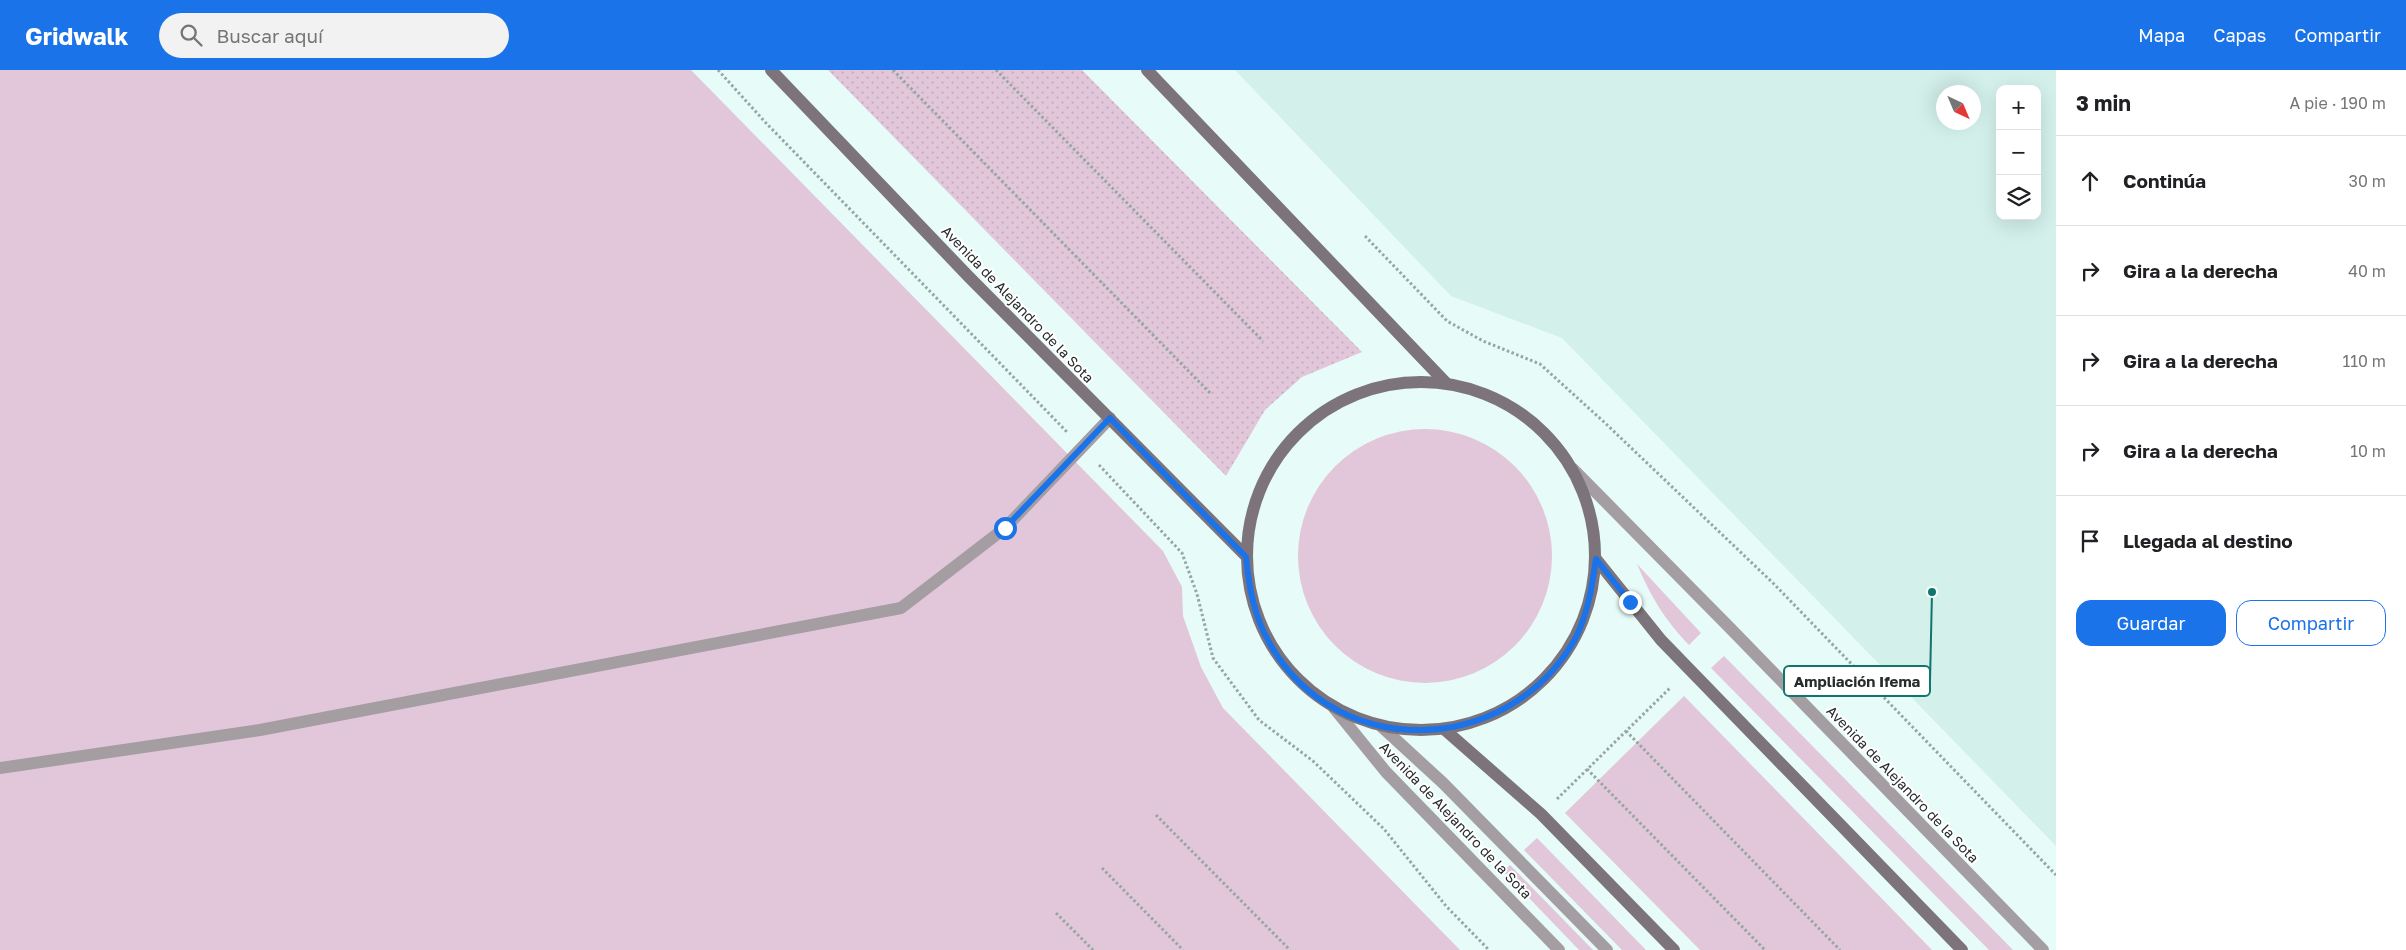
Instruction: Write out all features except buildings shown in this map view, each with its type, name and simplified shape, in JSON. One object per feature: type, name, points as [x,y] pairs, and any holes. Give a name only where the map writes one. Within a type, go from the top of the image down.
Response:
[{"type":"main road","name":"Avenida de Alejandro de la Sota","points":[[771,70],[969,276],[1246,557]]},
{"type":"main road","points":[[1147,70],[1446,383]]},
{"type":"main road","points":[[1413,382],[1446,383],[1484,393],[1505,403],[1532,421],[1554,443],[1573,469],[1590,512],[1596,559],[1590,600],[1575,638],[1552,672],[1521,700],[1484,719],[1444,729],[1413,731],[1382,726],[1357,719],[1334,708],[1309,690],[1288,669],[1270,644],[1257,617],[1249,587],[1246,557],[1250,524],[1259,492],[1274,462],[1295,436],[1314,420],[1349,398],[1380,387],[1413,382]]},
{"type":"main road","points":[[1596,559],[1661,640],[1962,950]]},
{"type":"main road","points":[[1444,729],[1541,814],[1674,950]]},
{"type":"street","points":[[0,768],[260,730],[901,608],[1005,528],[1110,418]]},
{"type":"street","name":"Avenida de Alejandro de la Sota","points":[[1573,469],[2043,950]]},
{"type":"street","name":"Avenida de Alejandro de la Sota","points":[[1334,708],[1386,772],[1559,950]]},
{"type":"street","name":"Avenida de Alejandro de la Sota","points":[[1382,726],[1443,783],[1607,950]]},
{"type":"path","points":[[718,70],[773,130],[1182,552],[1197,594],[1213,658],[1259,720],[1314,761],[1384,829],[1446,906],[1489,950]]},
{"type":"path","points":[[893,70],[1210,393]]},
{"type":"path","points":[[996,70],[1263,342]]},
{"type":"path","points":[[1365,236],[1447,321],[1483,341],[1540,364],[1604,422],[1774,584],[2056,875]]},
{"type":"path","points":[[1553,803],[1670,688]]},
{"type":"path","points":[[1626,731],[1840,950]]},
{"type":"path","points":[[1587,769],[1765,950]]},
{"type":"path","points":[[1156,815],[1290,950]]},
{"type":"path","points":[[1102,868],[1183,950]]},
{"type":"path","points":[[1056,913],[1093,950]]},
{"type":"shaded area","points":[[0,70],[691,70],[1163,551],[1182,587],[1183,616],[1201,667],[1223,708],[1460,950],[0,950]]},
{"type":"shaded area","points":[[828,70],[1082,70],[1362,352],[1302,377],[1265,410],[1226,476]]},
{"type":"shaded area","points":[[1235,70],[2056,70],[2056,846],[1562,338],[1451,296]]},
{"type":"shaded area","points":[[1425,429],[1462,435],[1485,444],[1505,458],[1523,476],[1537,496],[1546,519],[1552,556],[1546,593],[1537,616],[1523,636],[1505,654],[1485,668],[1462,677],[1425,683],[1388,677],[1365,668],[1345,654],[1327,636],[1313,616],[1304,593],[1298,556],[1304,519],[1313,496],[1327,476],[1345,458],[1365,444],[1388,435]]},
{"type":"shaded area","points":[[1637,564],[1701,633],[1689,645],[1672,626],[1659,607]]},
{"type":"shaded area","points":[[1724,656],[2013,950],[1989,950],[1711,668]]},
{"type":"shaded area","points":[[1684,696],[1932,950],[1700,950],[1565,813]]},
{"type":"shaded area","points":[[1537,838],[1646,950],[1622,950],[1524,850]]},
{"type":"shaded area","points":[[1510,865],[1593,950],[1579,950],[1503,871]]},
{"type":"place","name":"Ampliación Ifema","points":[[1932,592]]},
{"type":"route","points":[[1005,528],[1110,418],[1246,557],[1249,587],[1257,617],[1270,644],[1288,669],[1309,690],[1334,708],[1357,719],[1382,726],[1413,731],[1444,729],[1484,719],[1521,700],[1552,672],[1575,638],[1590,600],[1596,559],[1630,602]]}]
